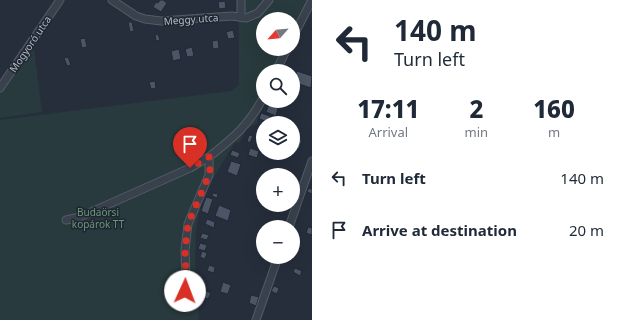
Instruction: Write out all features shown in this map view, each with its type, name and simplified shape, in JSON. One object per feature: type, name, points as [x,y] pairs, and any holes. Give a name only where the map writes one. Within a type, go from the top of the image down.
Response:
[{"type":"street","name":"Mogyoró utca","points":[[0,88],[60,0]]},
{"type":"street","name":"Meggy utca","points":[[112,0],[136,16],[152,21],[232,16],[246,18],[258,14],[269,0]]},
{"type":"street","points":[[241,0],[241,17]]},
{"type":"street","points":[[300,23],[312,0]]},
{"type":"street","points":[[66,220],[80,217],[190,168],[209,157],[239,133],[257,108]]},
{"type":"street","points":[[185,291],[185,250],[188,224],[209,175],[209,157]]},
{"type":"street","points":[[291,220],[312,161]]},
{"type":"street","points":[[256,320],[276,264]]},
{"type":"green space","name":"Budaörsi kopárok TT","points":[[237,0],[312,0],[312,8],[300,33],[300,12],[256,12],[256,56],[288,56],[283,64],[256,64],[256,108],[262,108],[259,116],[256,116],[256,124],[248,127],[239,143],[235,142],[210,184],[202,201],[197,222],[195,250],[199,320],[0,320],[0,120],[231,91],[239,85],[239,18]]},
{"type":"green space","points":[[33,42],[42,112],[0,118],[0,92]]},
{"type":"building","points":[[160,0],[167,3],[161,12],[153,7],[156,2],[158,3]]},
{"type":"building","points":[[225,1],[226,8],[219,9],[218,2]]},
{"type":"building","points":[[128,22],[132,22],[134,31],[130,32]]},
{"type":"building","points":[[233,30],[235,38],[228,39],[226,32]]},
{"type":"building","points":[[158,34],[160,40],[156,41],[155,35]]},
{"type":"building","points":[[85,38],[87,47],[82,48],[80,39]]},
{"type":"building","points":[[218,40],[219,48],[213,49],[212,41]]},
{"type":"building","points":[[192,47],[194,56],[187,57],[185,49]]},
{"type":"building","points":[[179,49],[181,59],[173,61],[171,51]]},
{"type":"building","points":[[68,57],[71,65],[67,66],[64,58]]},
{"type":"building","points":[[300,72],[312,76],[311,88],[300,84]]},
{"type":"building","points":[[155,81],[156,88],[151,89],[149,82]]},
{"type":"building","points":[[268,108],[278,108],[276,116],[266,112]]},
{"type":"building","points":[[261,113],[270,116],[260,116]]},
{"type":"building","points":[[249,135],[253,136],[250,143],[247,141]]},
{"type":"building","points":[[250,148],[256,150],[256,158],[248,155]]},
{"type":"building","points":[[232,150],[240,153],[238,158],[230,155]]},
{"type":"building","points":[[231,161],[241,164],[237,176],[227,172]]},
{"type":"building","points":[[309,188],[312,189],[312,194],[307,192]]},
{"type":"building","points":[[213,193],[218,194],[217,198],[212,196]]},
{"type":"building","points":[[206,197],[213,199],[208,214],[201,211]]},
{"type":"building","points":[[219,205],[231,210],[228,221],[215,216]]},
{"type":"building","points":[[207,219],[215,222],[214,228],[205,224]]},
{"type":"building","points":[[308,227],[312,228],[312,235],[306,233]]},
{"type":"building","points":[[202,233],[209,235],[207,240],[200,238]]},
{"type":"building","points":[[200,243],[207,245],[205,251],[198,249]]},
{"type":"building","points":[[202,251],[207,253],[205,259],[200,257]]},
{"type":"building","points":[[209,265],[215,267],[214,273],[207,271]]},
{"type":"building","points":[[295,268],[302,271],[300,276],[293,272]]},
{"type":"building","points":[[223,282],[231,285],[228,294],[220,292]]},
{"type":"building","points":[[274,286],[279,288],[277,294],[271,291]]},
{"type":"building","points":[[204,290],[211,293],[208,299],[202,297]]},
{"type":"building","points":[[251,295],[259,297],[256,306],[249,303]]},
{"type":"route","points":[[185,291],[185,250],[188,224],[209,175],[209,157],[190,168]]}]
